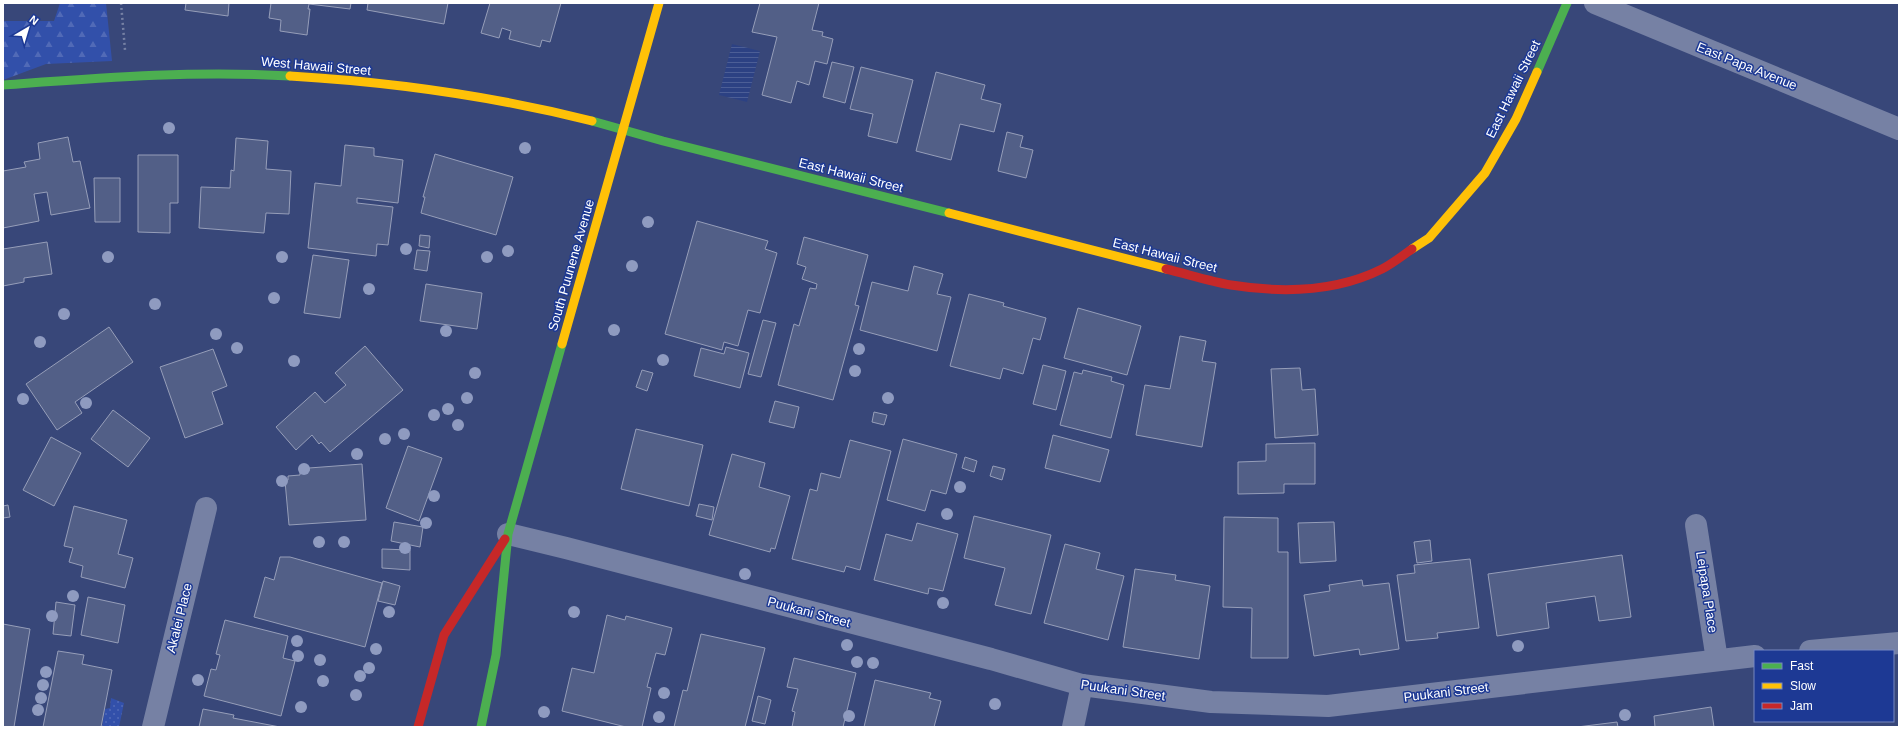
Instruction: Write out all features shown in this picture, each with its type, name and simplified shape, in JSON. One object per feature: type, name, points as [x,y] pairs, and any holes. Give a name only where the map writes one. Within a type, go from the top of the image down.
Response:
[{"type":"street","name":"South Puunene Avenue","points":[[481,727],[496,655],[508,534],[659,3]]},
{"type":"street","name":"East Hawaii Street","points":[[623,128],[663,141],[1231,285],[1282,290],[1324,287],[1354,280],[1382,269],[1429,238],[1480,179],[1516,119],[1567,3]]},
{"type":"street","name":"East Papa Avenue","points":[[1595,3],[1899,129]]},
{"type":"street","name":"West Hawaii Street","points":[[3,85],[123,76],[260,74],[392,85],[503,101],[559,112],[623,128]]},
{"type":"street","name":"Akalei Place","points":[[153,727],[206,508]]},
{"type":"street","name":"Leipapa Place","points":[[1696,525],[1717,660]]},
{"type":"street","name":"South Puunene Avenue","points":[[418,727],[444,635],[508,534]]},
{"type":"street","name":"Puukani Street","points":[[508,534],[967,653],[1082,685],[1211,702],[1328,706],[1754,656]]},
{"type":"street","points":[[1821,650],[1899,643]]},
{"type":"street","points":[[1074,727],[1082,685]]},
{"type":"path","points":[[121,3],[125,53],[123,76]]},
{"type":"green space","points":[[60,3],[106,3],[112,61],[46,64],[3,80],[3,21],[54,21]]},
{"type":"green space","points":[[111,698],[124,703],[119,727],[102,727],[105,709],[110,708]]},
{"type":"shaded area","points":[[732,44],[760,51],[747,102],[719,95]]},
{"type":"building","points":[[186,3],[229,3],[228,16],[185,10]]},
{"type":"building","points":[[271,3],[351,3],[350,9],[309,4],[308,9],[310,9],[307,35],[280,31],[281,20],[269,18]]},
{"type":"building","points":[[368,3],[448,3],[444,24],[367,10]]},
{"type":"building","points":[[490,3],[561,3],[550,42],[542,40],[540,47],[509,39],[511,31],[502,28],[499,38],[481,33]]},
{"type":"building","points":[[760,3],[819,3],[812,30],[823,32],[822,36],[833,39],[827,64],[815,61],[809,85],[797,81],[791,103],[762,95],[777,37],[752,32]]},
{"type":"building","points":[[832,62],[854,67],[845,103],[823,97]]},
{"type":"building","points":[[861,67],[913,80],[897,143],[868,136],[873,114],[850,109]]},
{"type":"building","points":[[936,72],[985,85],[981,99],[1001,104],[994,132],[960,124],[951,160],[916,151]]},
{"type":"building","points":[[1007,132],[1023,136],[1020,147],[1033,150],[1026,178],[998,171]]},
{"type":"building","points":[[68,137],[73,162],[80,161],[90,208],[51,215],[47,192],[34,194],[39,221],[3,228],[3,171],[26,167],[24,162],[40,159],[38,143]]},
{"type":"building","points":[[236,138],[268,141],[266,169],[291,171],[289,214],[266,213],[264,233],[199,228],[201,187],[230,188],[231,170],[234,171]]},
{"type":"building","points":[[345,145],[374,148],[374,156],[403,160],[398,203],[357,198],[357,203],[393,207],[388,245],[377,244],[376,256],[308,248],[315,183],[341,186]]},
{"type":"building","points":[[435,154],[513,177],[496,235],[421,213],[425,197],[423,197]]},
{"type":"building","points":[[138,155],[178,155],[178,203],[170,203],[170,233],[138,232]]},
{"type":"building","points":[[94,178],[120,178],[120,222],[95,222]]},
{"type":"building","points":[[697,221],[768,241],[765,249],[777,253],[760,313],[748,310],[738,346],[724,342],[722,350],[665,334]]},
{"type":"building","points":[[420,235],[430,236],[429,248],[419,246]]},
{"type":"building","points":[[804,237],[868,255],[855,305],[859,306],[833,400],[778,385],[794,324],[799,326],[810,288],[816,289],[817,284],[802,279],[806,267],[797,264]]},
{"type":"building","points":[[47,242],[52,274],[24,278],[24,282],[3,286],[3,249]]},
{"type":"building","points":[[417,250],[430,251],[427,271],[414,269]]},
{"type":"building","points":[[313,255],[349,260],[340,318],[304,313]]},
{"type":"building","points":[[914,266],[943,274],[937,294],[951,297],[937,351],[860,330],[872,282],[908,291]]},
{"type":"building","points":[[426,284],[482,293],[477,329],[420,321]]},
{"type":"building","points":[[969,294],[1004,303],[1003,306],[1046,318],[1040,340],[1033,338],[1023,374],[1003,368],[1000,379],[950,366]]},
{"type":"building","points":[[1078,308],[1141,326],[1127,375],[1064,358]]},
{"type":"building","points":[[763,320],[776,323],[761,377],[748,374]]},
{"type":"building","points":[[109,327],[133,362],[75,402],[82,413],[57,430],[26,384]]},
{"type":"building","points":[[1180,336],[1206,341],[1202,361],[1216,363],[1202,447],[1136,435],[1145,385],[1170,389]]},
{"type":"building","points":[[365,346],[403,390],[330,452],[321,442],[319,444],[312,435],[296,450],[276,427],[315,392],[325,403],[346,385],[335,373]]},
{"type":"building","points":[[726,347],[749,353],[740,388],[694,376],[701,348],[724,354]]},
{"type":"building","points":[[213,349],[227,386],[212,392],[223,424],[185,438],[160,367]]},
{"type":"building","points":[[1043,365],[1066,371],[1056,410],[1033,404]]},
{"type":"building","points":[[1300,368],[1302,390],[1315,389],[1318,435],[1275,438],[1271,369]]},
{"type":"building","points":[[642,370],[653,373],[647,391],[636,387]]},
{"type":"building","points":[[1083,370],[1112,377],[1111,381],[1124,385],[1111,438],[1060,425],[1074,372],[1082,374]]},
{"type":"building","points":[[775,401],[799,407],[794,428],[769,422]]},
{"type":"building","points":[[113,410],[150,438],[128,467],[91,439]]},
{"type":"building","points":[[874,412],[887,415],[884,425],[872,422]]},
{"type":"building","points":[[636,429],[703,445],[689,506],[621,489]]},
{"type":"building","points":[[1053,435],[1109,450],[1100,482],[1045,468]]},
{"type":"building","points":[[51,437],[81,453],[54,506],[23,490]]},
{"type":"building","points":[[903,439],[957,454],[946,494],[931,490],[925,511],[887,500]]},
{"type":"building","points":[[850,440],[891,451],[860,570],[846,566],[844,572],[792,559],[810,489],[817,491],[821,473],[840,478]]},
{"type":"building","points":[[1315,443],[1315,484],[1284,484],[1284,493],[1238,494],[1238,462],[1266,461],[1266,444]]},
{"type":"building","points":[[408,446],[442,458],[419,521],[386,508]]},
{"type":"building","points":[[732,454],[765,463],[759,487],[790,496],[775,549],[771,548],[770,552],[709,535]]},
{"type":"building","points":[[965,457],[977,461],[974,472],[962,468]]},
{"type":"building","points":[[362,464],[366,520],[289,525],[285,481],[288,480],[288,476],[300,475],[300,472],[309,471],[309,468]]},
{"type":"building","points":[[993,466],[1005,469],[1002,480],[990,476]]},
{"type":"building","points":[[699,504],[714,507],[712,520],[696,516]]},
{"type":"building","points":[[8,505],[10,517],[3,518],[3,506]]},
{"type":"building","points":[[74,506],[127,520],[118,554],[133,558],[125,588],[81,577],[83,566],[69,562],[73,548],[64,546]]},
{"type":"building","points":[[974,516],[1051,535],[1031,614],[995,605],[1005,568],[964,558]]},
{"type":"building","points":[[1224,517],[1278,518],[1278,552],[1288,552],[1288,658],[1251,658],[1252,608],[1223,607]]},
{"type":"building","points":[[394,522],[423,527],[420,547],[391,541]]},
{"type":"building","points":[[1334,522],[1336,561],[1300,563],[1298,523]]},
{"type":"building","points":[[917,523],[958,534],[943,591],[929,588],[928,594],[874,580],[886,534],[912,541]]},
{"type":"building","points":[[1430,540],[1432,561],[1417,563],[1414,542]]},
{"type":"building","points":[[1065,544],[1100,553],[1096,569],[1124,576],[1108,640],[1044,623]]},
{"type":"building","points":[[382,549],[410,550],[410,570],[382,568]]},
{"type":"building","points":[[1622,555],[1631,617],[1599,621],[1595,596],[1546,603],[1549,628],[1497,636],[1488,574]]},
{"type":"building","points":[[280,557],[290,557],[382,583],[365,647],[254,617],[265,577],[274,580]]},
{"type":"building","points":[[1470,559],[1479,628],[1437,633],[1438,638],[1406,641],[1397,575],[1415,573],[1414,565]]},
{"type":"building","points":[[1135,569],[1176,575],[1175,580],[1210,586],[1199,659],[1123,647]]},
{"type":"building","points":[[1362,580],[1363,586],[1389,583],[1399,649],[1360,655],[1359,649],[1314,656],[1304,595],[1330,591],[1329,585]]},
{"type":"building","points":[[383,581],[400,586],[395,605],[378,601]]},
{"type":"building","points":[[88,597],[125,605],[118,643],[81,635]]},
{"type":"building","points":[[56,602],[75,605],[71,636],[53,634]]},
{"type":"building","points":[[607,615],[625,620],[626,616],[672,628],[665,655],[656,653],[647,687],[651,688],[642,727],[626,727],[562,711],[572,668],[594,673]]},
{"type":"building","points":[[225,620],[288,636],[283,658],[295,661],[281,716],[204,696],[211,669],[216,670],[220,655],[216,654]]},
{"type":"building","points":[[3,624],[30,629],[14,727],[3,727]]},
{"type":"building","points":[[701,634],[765,648],[745,727],[674,727],[683,690],[687,691]]},
{"type":"building","points":[[58,651],[84,655],[82,664],[112,670],[101,727],[43,727]]},
{"type":"building","points":[[794,658],[856,673],[843,727],[792,727],[795,712],[792,711],[798,689],[787,687]]},
{"type":"building","points":[[875,680],[931,693],[929,698],[941,701],[934,727],[864,727]]},
{"type":"building","points":[[758,696],[771,700],[765,724],[752,721]]},
{"type":"building","points":[[1711,707],[1714,727],[1655,727],[1654,716]]},
{"type":"building","points":[[203,709],[234,715],[233,718],[280,727],[199,727]]},
{"type":"building","points":[[1617,722],[1618,727],[1577,727]]},
{"type":"traffic: fast","points":[[1537,72],[1567,3]]},
{"type":"traffic: fast","points":[[3,85],[110,77],[182,74],[254,74],[290,76]]},
{"type":"traffic: fast","points":[[592,121],[663,141],[949,213]]},
{"type":"traffic: fast","points":[[481,727],[496,655],[508,534],[562,344]]},
{"type":"traffic: slow","points":[[562,344],[659,3]]},
{"type":"traffic: slow","points":[[1412,249],[1429,238],[1485,173],[1516,119],[1537,72]]},
{"type":"traffic: slow","points":[[290,76],[366,82],[442,91],[517,104],[592,121]]},
{"type":"traffic: slow","points":[[949,213],[1166,269]]},
{"type":"traffic: jam","points":[[1166,269],[1231,285],[1250,288],[1289,290],[1308,289],[1364,277],[1386,267],[1412,249]]},
{"type":"traffic: jam","points":[[418,727],[444,635],[505,539]]}]
